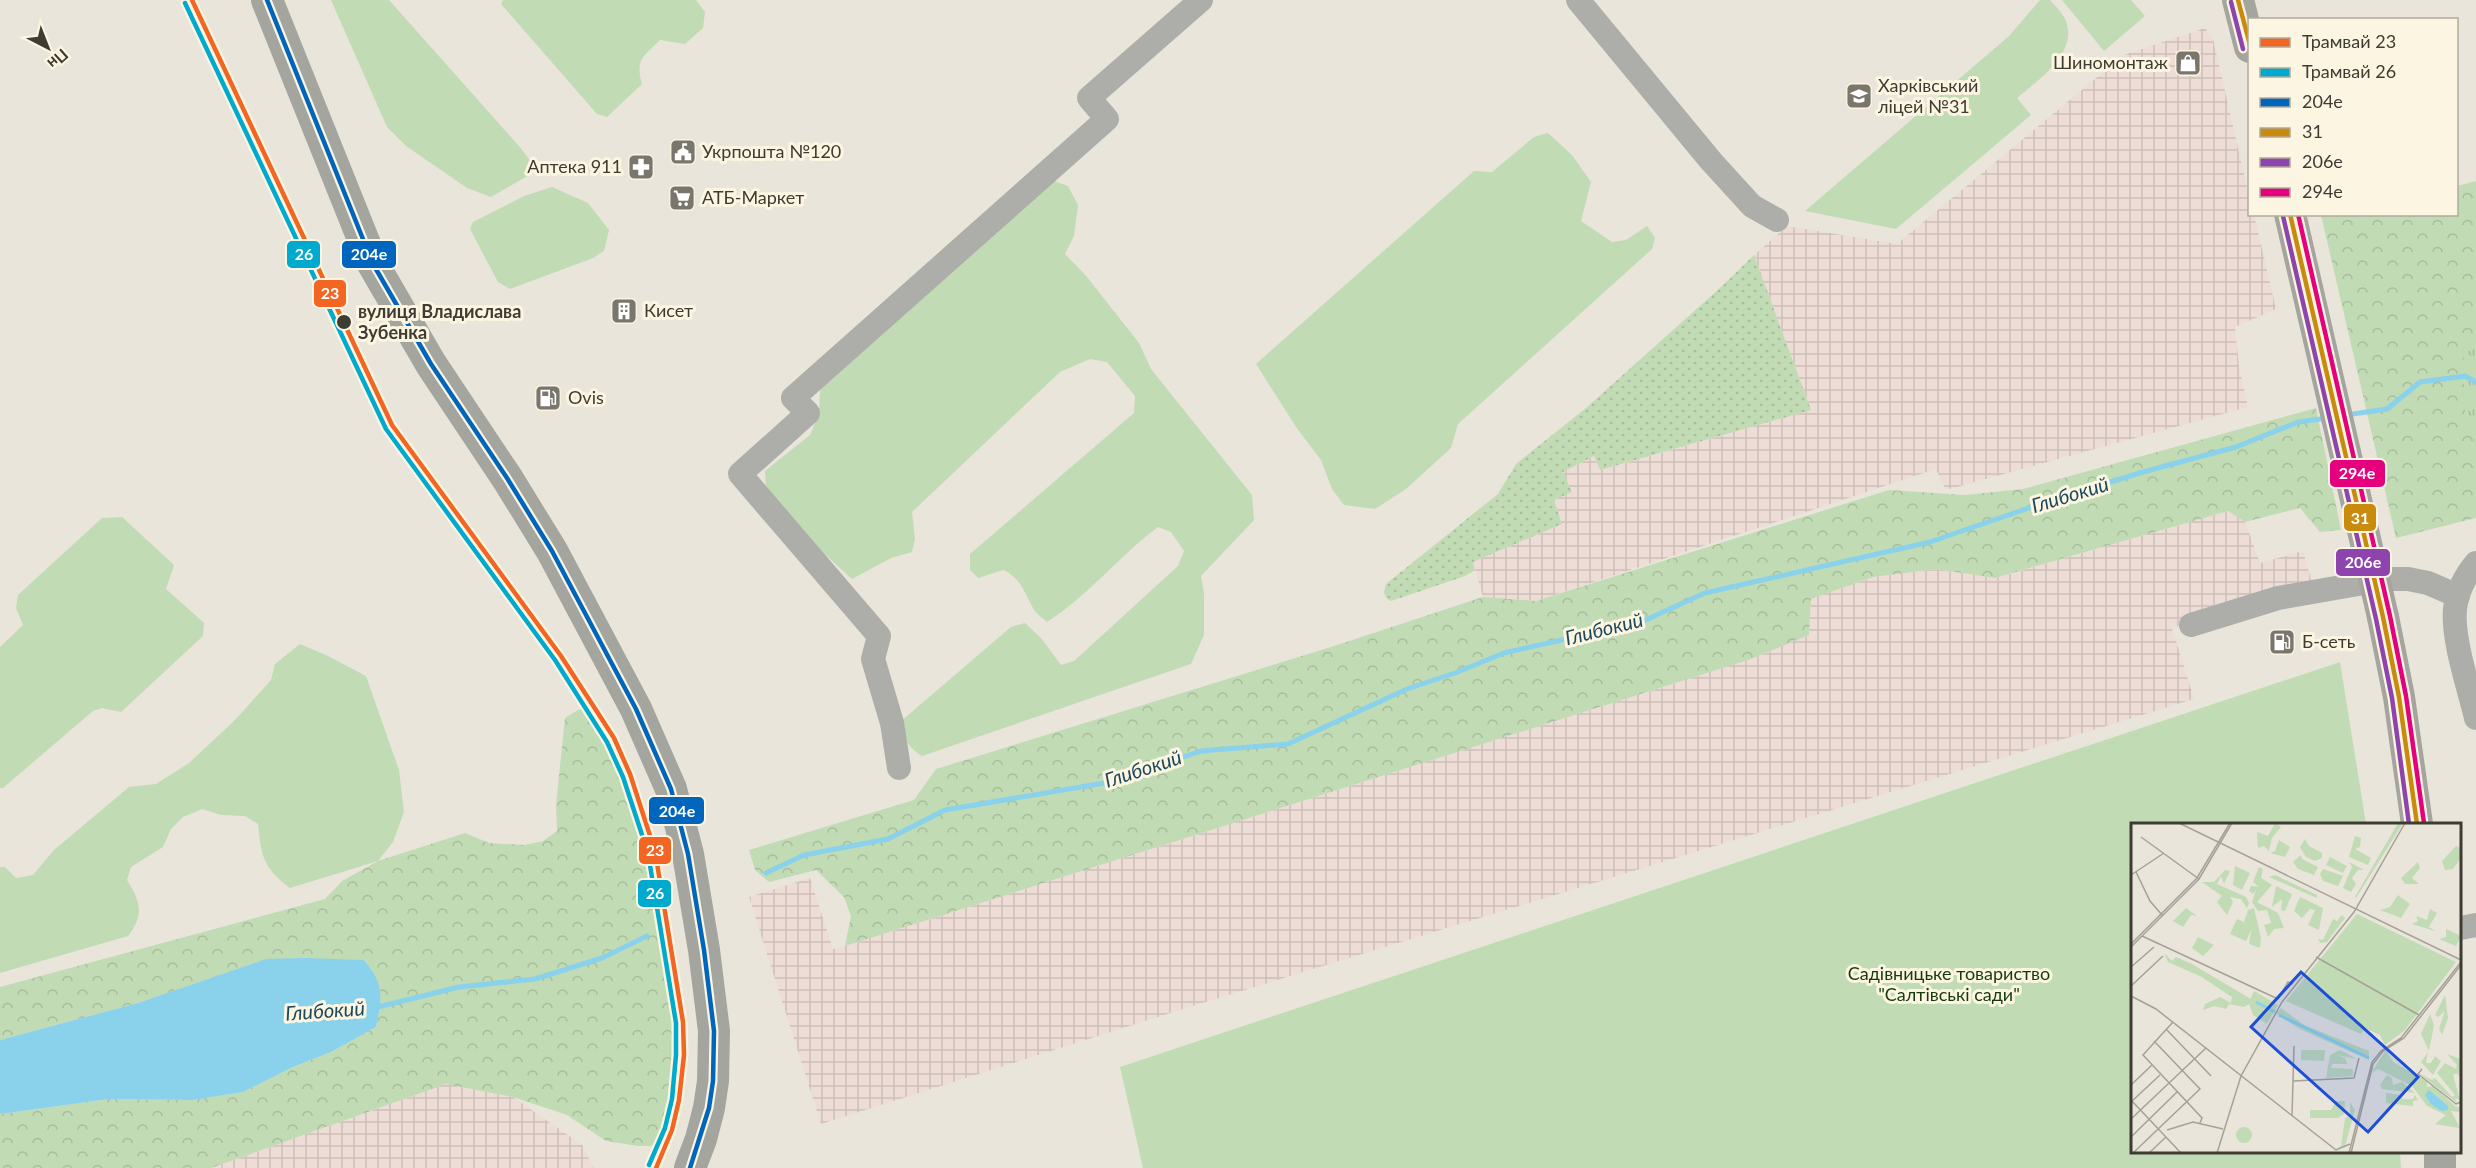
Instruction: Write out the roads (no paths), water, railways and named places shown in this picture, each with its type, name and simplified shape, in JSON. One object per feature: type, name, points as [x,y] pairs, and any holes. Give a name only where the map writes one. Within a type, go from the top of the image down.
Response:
[{"type":"main road","points":[[267,0],[373,264],[431,364],[525,506],[594,628],[663,767],[688,854],[712,1007],[715,1054],[709,1108],[690,1168]]},
{"type":"main road","points":[[2238,0],[2248,38]]},
{"type":"main road","points":[[2290,216],[2383,617],[2399,697],[2417,823]]},
{"type":"street","points":[[899,768],[892,723],[873,660],[879,636],[740,474],[808,413],[793,398],[1107,119],[1089,98],[1201,0]]},
{"type":"street","points":[[1578,0],[1718,169],[1752,206],[1777,220]]},
{"type":"street","points":[[2476,562],[2467,574],[2455,607],[2457,637],[2476,718]]},
{"type":"street","points":[[2191,625],[2278,598],[2387,579],[2408,579],[2428,583],[2458,596]]},
{"type":"street","points":[[2461,928],[2476,924]]},
{"type":"water","points":[[266,959],[364,960],[371,968],[380,991],[381,999],[376,1027],[331,1052],[293,1067],[243,1092],[193,1100],[109,1099],[0,1114],[0,1040],[138,1003]]},
{"type":"waterway","name":"Глибокий","points":[[2346,415],[2387,409],[2420,382],[2465,376],[2476,382]]},
{"type":"waterway","name":"Глибокий","points":[[766,873],[804,855],[888,839],[945,810],[1110,782],[1201,751],[1288,744],[1407,689],[1504,653],[1641,622],[1705,593],[1930,542],[2052,500],[2236,447],[2298,422],[2328,418]]},
{"type":"waterway","name":"Глибокий","points":[[374,1008],[459,987],[535,979],[602,958],[647,936]]},
{"type":"tram line","name":"23","points":[[192,0],[392,425],[561,656],[614,738],[630,774],[655,851],[683,1022],[684,1055],[679,1100],[672,1130],[656,1168]]},
{"type":"tram line","name":"26","points":[[185,3],[386,429],[555,660],[607,742],[623,777],[648,853],[676,1023],[672,1099],[665,1128],[649,1165]]},
{"type":"place","name":"Шиномонтаж","points":[[2188,63]]},
{"type":"place","name":"Харківський ліцей №31","points":[[1859,96]]},
{"type":"place","name":"Укрпошта №120","points":[[683,152]]},
{"type":"place","name":"Аптека 911","points":[[641,167]]},
{"type":"place","name":"АТБ-Маркет","points":[[682,198]]},
{"type":"place","name":"Кисет","points":[[624,311]]},
{"type":"place","name":"вулиця Владислава Зубенка","points":[[344,322]]},
{"type":"place","name":"Ovis","points":[[548,398]]},
{"type":"place","name":"Б-сеть","points":[[2282,642]]},
{"type":"park label","name":"Садівницьке товариство \"Салтівські сади\"","points":[[1949,984]]}]
